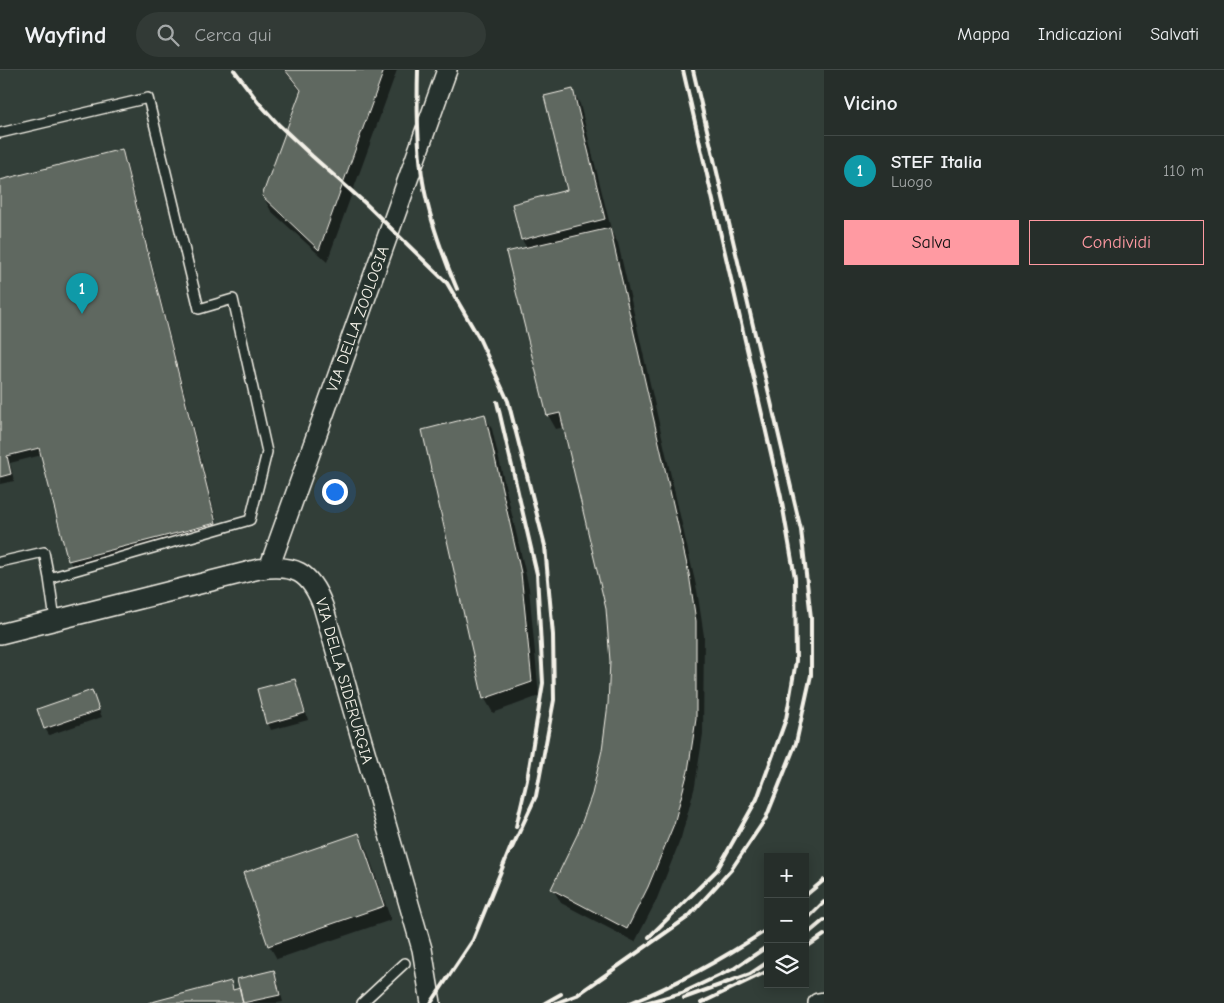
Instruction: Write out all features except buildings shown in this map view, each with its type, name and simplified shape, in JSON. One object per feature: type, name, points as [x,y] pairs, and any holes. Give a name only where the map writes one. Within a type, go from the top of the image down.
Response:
[{"type":"street","name":"VIA DELLA ZOOLOGIA","points":[[269,568],[448,70]]},
{"type":"street","name":"VIA DELLA SIDERURGIA","points":[[0,634],[269,568],[285,567],[300,572],[311,581],[318,592],[422,949],[431,1003]]},
{"type":"street","points":[[818,1003],[824,1002]]},
{"type":"lane","points":[[0,133],[148,98],[199,309],[233,299],[267,452],[250,520],[49,578]]},
{"type":"lane","points":[[0,562],[44,552],[55,620]]},
{"type":"lane","points":[[362,1003],[405,963]]},
{"type":"railway","points":[[234,70],[259,103],[279,125],[365,203],[447,283],[479,338],[508,401],[545,546],[553,635],[554,700],[536,796],[511,850]]},
{"type":"railway","points":[[418,70],[418,126],[423,182],[437,237],[457,289]]},
{"type":"railway","points":[[649,937],[717,870],[757,799],[786,719],[796,661],[795,578],[781,497],[683,70]]},
{"type":"railway","points":[[556,1003],[577,995],[688,917],[731,870],[766,818],[796,743],[811,675],[811,618],[801,530],[693,70]]},
{"type":"railway","points":[[497,402],[537,574],[543,683],[527,780],[516,827]]},
{"type":"railway","points":[[431,1003],[473,940],[512,844]]},
{"type":"railway","points":[[809,893],[824,880]]},
{"type":"railway","points":[[809,917],[824,902]]},
{"type":"railway","points":[[809,933],[824,920]]},
{"type":"railway","points":[[630,1003],[700,970],[764,932]]},
{"type":"railway","points":[[809,945],[824,935]]},
{"type":"railway","points":[[645,1003],[682,993],[735,968],[764,949]]},
{"type":"railway","points":[[684,998],[750,974],[764,965]]},
{"type":"railway","points":[[701,1003],[764,973]]},
{"type":"railway","points":[[545,1003],[561,994]]},
{"type":"place","name":"STEF Italia","points":[[82,314]]}]
